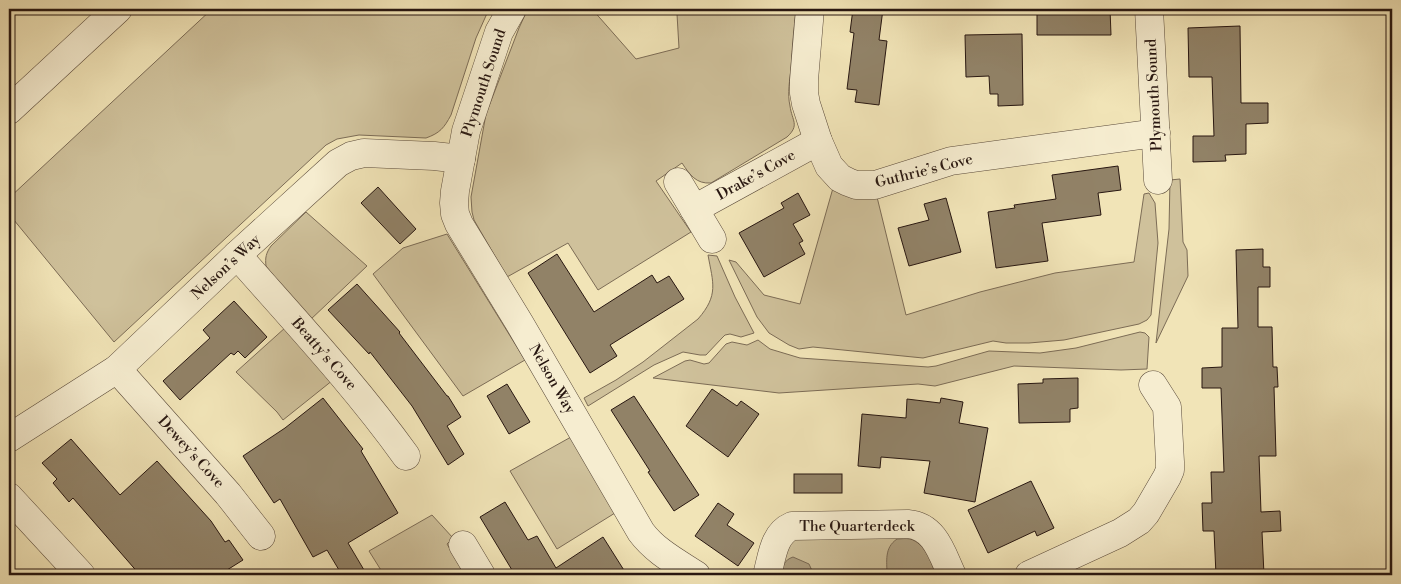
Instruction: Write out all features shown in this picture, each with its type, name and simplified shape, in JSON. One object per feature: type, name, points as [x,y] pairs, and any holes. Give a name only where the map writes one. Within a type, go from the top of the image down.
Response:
[{"type":"street","points":[[11,103],[115,9]]},
{"type":"street","name":"Plymouth Sound","points":[[461,159],[466,130],[496,41],[512,9]]},
{"type":"street","name":"Guthrie’s Cove","points":[[810,9],[804,94],[806,104],[818,141],[829,166],[848,182],[856,185],[874,185],[951,161],[1156,133]]},
{"type":"street","name":"Plymouth Sound","points":[[1149,9],[1158,180]]},
{"type":"street","name":"Drake’s Cove","points":[[694,209],[818,141]]},
{"type":"street","name":"Nelson’s Way","points":[[9,438],[118,369],[237,255],[338,163],[364,152],[461,159]]},
{"type":"street","name":"Nelson Way","points":[[461,159],[454,203],[455,214],[459,224],[525,332],[641,532],[662,553],[696,575]]},
{"type":"street","points":[[678,182],[712,239]]},
{"type":"street","name":"Beatty’s Cove","points":[[237,255],[334,365],[384,425],[406,456]]},
{"type":"street","name":"Dewey’s Cove","points":[[118,369],[228,494],[261,536]]},
{"type":"street","points":[[1029,575],[1125,530],[1146,513],[1170,470],[1167,407],[1153,385]]},
{"type":"street","points":[[9,497],[81,575]]},
{"type":"street","name":"The Quarterdeck","points":[[767,575],[776,542],[780,535],[792,526],[908,524],[922,527],[931,534],[952,575]]},
{"type":"street","points":[[462,545],[481,575]]},
{"type":"shaded area","points":[[212,9],[489,9],[476,38],[451,115],[441,130],[426,138],[359,135],[337,139],[326,145],[114,342],[9,214],[9,198]]},
{"type":"shaded area","points":[[531,9],[592,9],[636,59],[679,48],[677,14],[674,9],[796,9],[789,91],[789,101],[794,123],[791,133],[711,183],[697,180],[682,163],[656,181],[691,232],[598,290],[568,243],[507,277],[474,220],[472,212],[471,197],[486,114],[519,28],[525,15]]},
{"type":"shaded area","points":[[1180,179],[1183,242],[1187,250],[1188,276],[1156,343],[1169,229],[1170,180]]},
{"type":"shaded area","points":[[833,188],[877,197],[906,315],[980,292],[1055,273],[1134,262],[1144,194],[1149,193],[1155,203],[1158,243],[1151,315],[1147,320],[1139,324],[1064,340],[1029,343],[993,341],[923,358],[813,347],[799,349],[769,333],[757,317],[729,260],[736,262],[764,295],[800,304]]},
{"type":"shaded area","points":[[306,212],[367,266],[309,321],[266,266],[267,253],[271,246]]},
{"type":"shaded area","points":[[447,234],[525,360],[463,396],[373,274],[403,248]]},
{"type":"shaded area","points":[[708,255],[717,256],[735,297],[754,333],[741,337],[730,334],[725,335],[706,355],[683,352],[654,365],[588,406],[584,398],[643,362],[698,319],[705,311],[712,296],[713,288]]},
{"type":"shaded area","points":[[286,327],[333,380],[283,420],[236,372]]},
{"type":"shaded area","points":[[1140,332],[1145,333],[1149,337],[1147,369],[1121,370],[1014,366],[935,386],[918,384],[779,393],[653,378],[685,361],[709,363],[726,344],[732,342],[747,345],[758,340],[770,349],[800,358],[928,367],[989,351],[1040,353],[1076,348]]},
{"type":"shaded area","points":[[571,437],[615,513],[557,549],[510,471]]},
{"type":"shaded area","points":[[432,515],[453,538],[447,544],[465,575],[384,575],[369,551]]},
{"type":"shaded area","points":[[915,534],[942,575],[776,575],[786,540]]},
{"type":"shaded area","points":[[897,539],[910,539],[920,544],[927,554],[936,575],[887,575],[888,551]]},
{"type":"shaded area","points":[[793,557],[809,564],[814,575],[781,575],[784,564]]},
{"type":"building","points":[[853,9],[883,9],[879,40],[887,41],[879,105],[855,102],[857,90],[847,89],[854,33],[850,32]]},
{"type":"building","points":[[1037,9],[1110,9],[1111,35],[1037,35]]},
{"type":"building","points":[[1240,26],[1241,103],[1268,103],[1268,123],[1246,124],[1246,154],[1225,155],[1226,161],[1193,162],[1193,136],[1214,136],[1212,77],[1189,77],[1188,28]]},
{"type":"building","points":[[1022,34],[1023,105],[998,106],[998,94],[990,94],[989,76],[966,77],[965,35]]},
{"type":"building","points":[[1118,166],[1121,190],[1098,193],[1101,215],[1042,223],[1048,261],[996,268],[988,212],[1015,208],[1014,205],[1056,199],[1052,175]]},
{"type":"building","points":[[378,187],[416,229],[400,244],[361,203]]},
{"type":"building","points":[[798,193],[810,215],[793,224],[803,241],[799,243],[805,254],[764,277],[739,233],[784,208],[781,203]]},
{"type":"building","points":[[946,198],[961,252],[909,266],[898,228],[929,220],[924,204]]},
{"type":"building","points":[[1263,249],[1263,267],[1270,267],[1270,287],[1258,287],[1258,327],[1272,327],[1273,367],[1277,367],[1278,387],[1274,387],[1276,456],[1259,456],[1261,512],[1280,511],[1281,531],[1262,532],[1264,575],[1216,575],[1214,531],[1203,531],[1202,503],[1212,503],[1211,472],[1224,472],[1221,388],[1202,388],[1202,368],[1222,367],[1222,328],[1238,328],[1236,250]]},
{"type":"building","points":[[557,254],[594,312],[652,275],[657,283],[669,276],[684,299],[610,345],[617,356],[590,373],[528,273]]},
{"type":"building","points":[[357,284],[400,332],[448,396],[461,417],[447,426],[464,454],[448,465],[412,406],[370,352],[369,354],[328,310]]},
{"type":"building","points":[[234,301],[267,337],[245,358],[238,351],[234,355],[231,353],[180,400],[163,381],[210,338],[203,330]]},
{"type":"building","points":[[1078,378],[1078,408],[1070,409],[1070,422],[1019,423],[1018,384],[1043,383],[1043,379]]},
{"type":"building","points":[[507,384],[530,422],[509,434],[487,396]]},
{"type":"building","points":[[712,389],[737,406],[741,401],[759,414],[728,457],[686,426]]},
{"type":"building","points":[[634,396],[699,495],[674,511],[611,410]]},
{"type":"building","points":[[323,398],[363,449],[361,451],[398,513],[348,543],[367,575],[342,575],[327,550],[313,557],[280,499],[274,503],[243,456],[285,428]]},
{"type":"building","points":[[941,398],[963,402],[959,423],[988,428],[975,502],[924,493],[930,461],[881,457],[880,468],[858,466],[862,414],[906,418],[907,399],[940,403]]},
{"type":"building","points":[[71,439],[120,495],[157,461],[211,521],[225,542],[229,540],[243,560],[219,575],[140,575],[73,498],[69,502],[53,483],[57,479],[42,463]]},
{"type":"building","points":[[794,474],[842,474],[842,493],[794,493]]},
{"type":"building","points":[[1031,481],[1054,528],[1037,536],[1035,531],[988,553],[968,510]]},
{"type":"building","points":[[505,502],[528,540],[537,536],[556,568],[603,537],[627,575],[515,575],[480,517]]},
{"type":"building","points":[[718,503],[734,514],[727,525],[754,543],[738,566],[695,536]]}]
